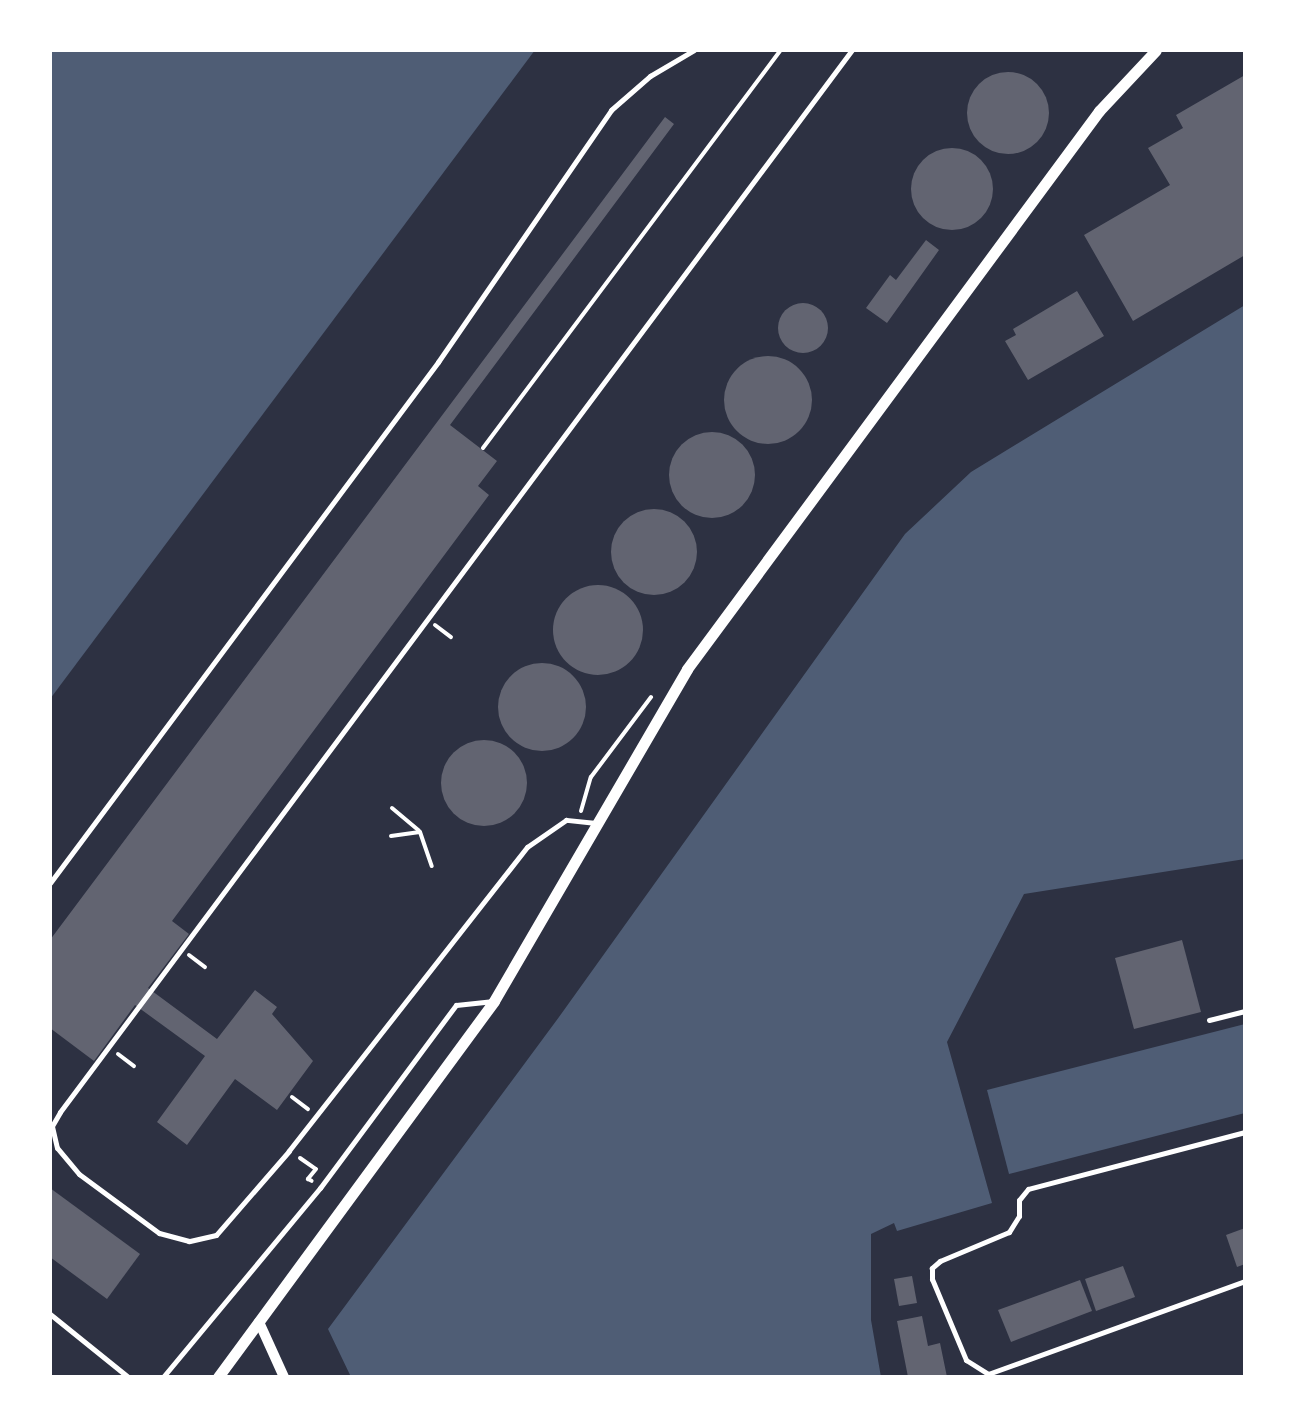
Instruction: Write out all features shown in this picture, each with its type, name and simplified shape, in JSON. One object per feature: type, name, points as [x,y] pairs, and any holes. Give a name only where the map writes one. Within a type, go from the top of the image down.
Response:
[{"type":"street","points":[[218,1377],[494,1001],[687,669],[1099,111],[1156,50]]},
{"type":"street","points":[[258,1322],[284,1377]]},
{"type":"lane","points":[[50,883],[438,362],[611,110],[650,76],[694,50]]},
{"type":"lane","points":[[598,824],[566,820],[527,847],[226,1228],[203,1240],[174,1239],[159,1233],[79,1174],[57,1148],[52,1126],[852,50]]},
{"type":"lane","points":[[163,1377],[320,1188],[456,1005],[494,1001]]},
{"type":"lane","points":[[1209,1020],[1245,1011]]},
{"type":"lane","points":[[1245,1132],[1028,1190],[1019,1200],[1018,1216],[1010,1232],[940,1261],[932,1268],[932,1279],[966,1360],[988,1374],[1245,1281]]},
{"type":"lane","points":[[50,1314],[128,1377]]},
{"type":"path","points":[[483,448],[781,50]]},
{"type":"path","points":[[428,619],[451,638]]},
{"type":"path","points":[[392,808],[420,832],[432,866]]},
{"type":"path","points":[[391,836],[420,832]]},
{"type":"path","points":[[183,950],[205,967]]},
{"type":"path","points":[[110,1048],[134,1066]]},
{"type":"path","points":[[292,1097],[308,1109]]},
{"type":"path","points":[[308,1179],[316,1169]]},
{"type":"water","points":[[50,50],[535,50],[50,699]]},
{"type":"water","points":[[1245,305],[1245,859],[1024,894],[947,1042],[992,1203],[897,1231],[894,1223],[871,1234],[871,1320],[881,1377],[351,1377],[328,1329],[559,1017],[905,534],[971,472]]},
{"type":"water","points":[[1245,1024],[1245,1113],[1009,1174],[987,1090]]},
{"type":"building","points":[[1000,72],[1016,72],[1042,90],[1049,113],[1046,129],[1037,142],[1016,154],[1000,154],[974,136],[967,121],[967,105],[985,79]]},
{"type":"building","points":[[1245,75],[1245,255],[1133,321],[1084,235],[1170,185],[1148,148],[1183,128],[1176,115]]},
{"type":"building","points":[[665,117],[674,124],[450,425],[497,461],[478,486],[489,495],[172,921],[189,934],[148,988],[217,1039],[255,990],[277,1007],[272,1014],[313,1061],[277,1110],[235,1079],[187,1145],[157,1122],[205,1056],[135,1005],[94,1061],[50,1028],[50,940]]},
{"type":"building","points":[[952,148],[968,151],[981,160],[990,173],[990,205],[981,218],[968,227],[952,230],[936,227],[923,218],[914,205],[911,189],[914,173],[923,160],[936,151]]},
{"type":"building","points":[[926,240],[939,250],[887,323],[866,308],[890,275],[896,280]]},
{"type":"building","points":[[1077,291],[1104,336],[1028,380],[1005,341],[1016,335],[1013,329]]},
{"type":"building","points":[[803,303],[821,310],[828,328],[821,346],[803,353],[785,346],[778,328],[785,310]]},
{"type":"building","points":[[768,356],[785,359],[799,369],[809,383],[809,417],[799,431],[785,441],[768,444],[751,441],[737,431],[727,417],[724,400],[727,383],[737,369],[751,359]]},
{"type":"building","points":[[704,432],[720,432],[743,444],[752,458],[752,492],[743,506],[720,518],[704,518],[688,511],[676,499],[669,483],[669,467],[676,451],[688,439]]},
{"type":"building","points":[[654,509],[671,512],[685,521],[694,535],[694,569],[685,583],[671,592],[654,595],[637,592],[623,583],[614,569],[611,552],[614,535],[623,521],[637,512]]},
{"type":"building","points":[[598,585],[623,593],[635,605],[643,630],[635,655],[623,667],[598,675],[573,667],[561,655],[553,630],[561,605],[573,593]]},
{"type":"building","points":[[542,663],[573,676],[586,707],[573,738],[542,751],[511,738],[498,707],[511,676]]},
{"type":"building","points":[[484,740],[508,747],[520,759],[527,783],[520,807],[508,819],[484,826],[460,819],[448,807],[441,783],[448,759],[460,747]]},
{"type":"building","points":[[1182,940],[1201,1012],[1134,1029],[1115,958]]},
{"type":"building","points":[[50,1188],[140,1254],[107,1299],[50,1257]]},
{"type":"building","points":[[1245,1228],[1245,1264],[1237,1267],[1226,1235]]},
{"type":"building","points":[[1123,1266],[1135,1297],[1096,1311],[1085,1279]]},
{"type":"building","points":[[912,1276],[917,1303],[899,1306],[894,1279]]},
{"type":"building","points":[[1080,1280],[1092,1311],[1011,1342],[998,1310]]},
{"type":"building","points":[[922,1316],[928,1346],[940,1343],[947,1377],[908,1377],[897,1321]]}]
